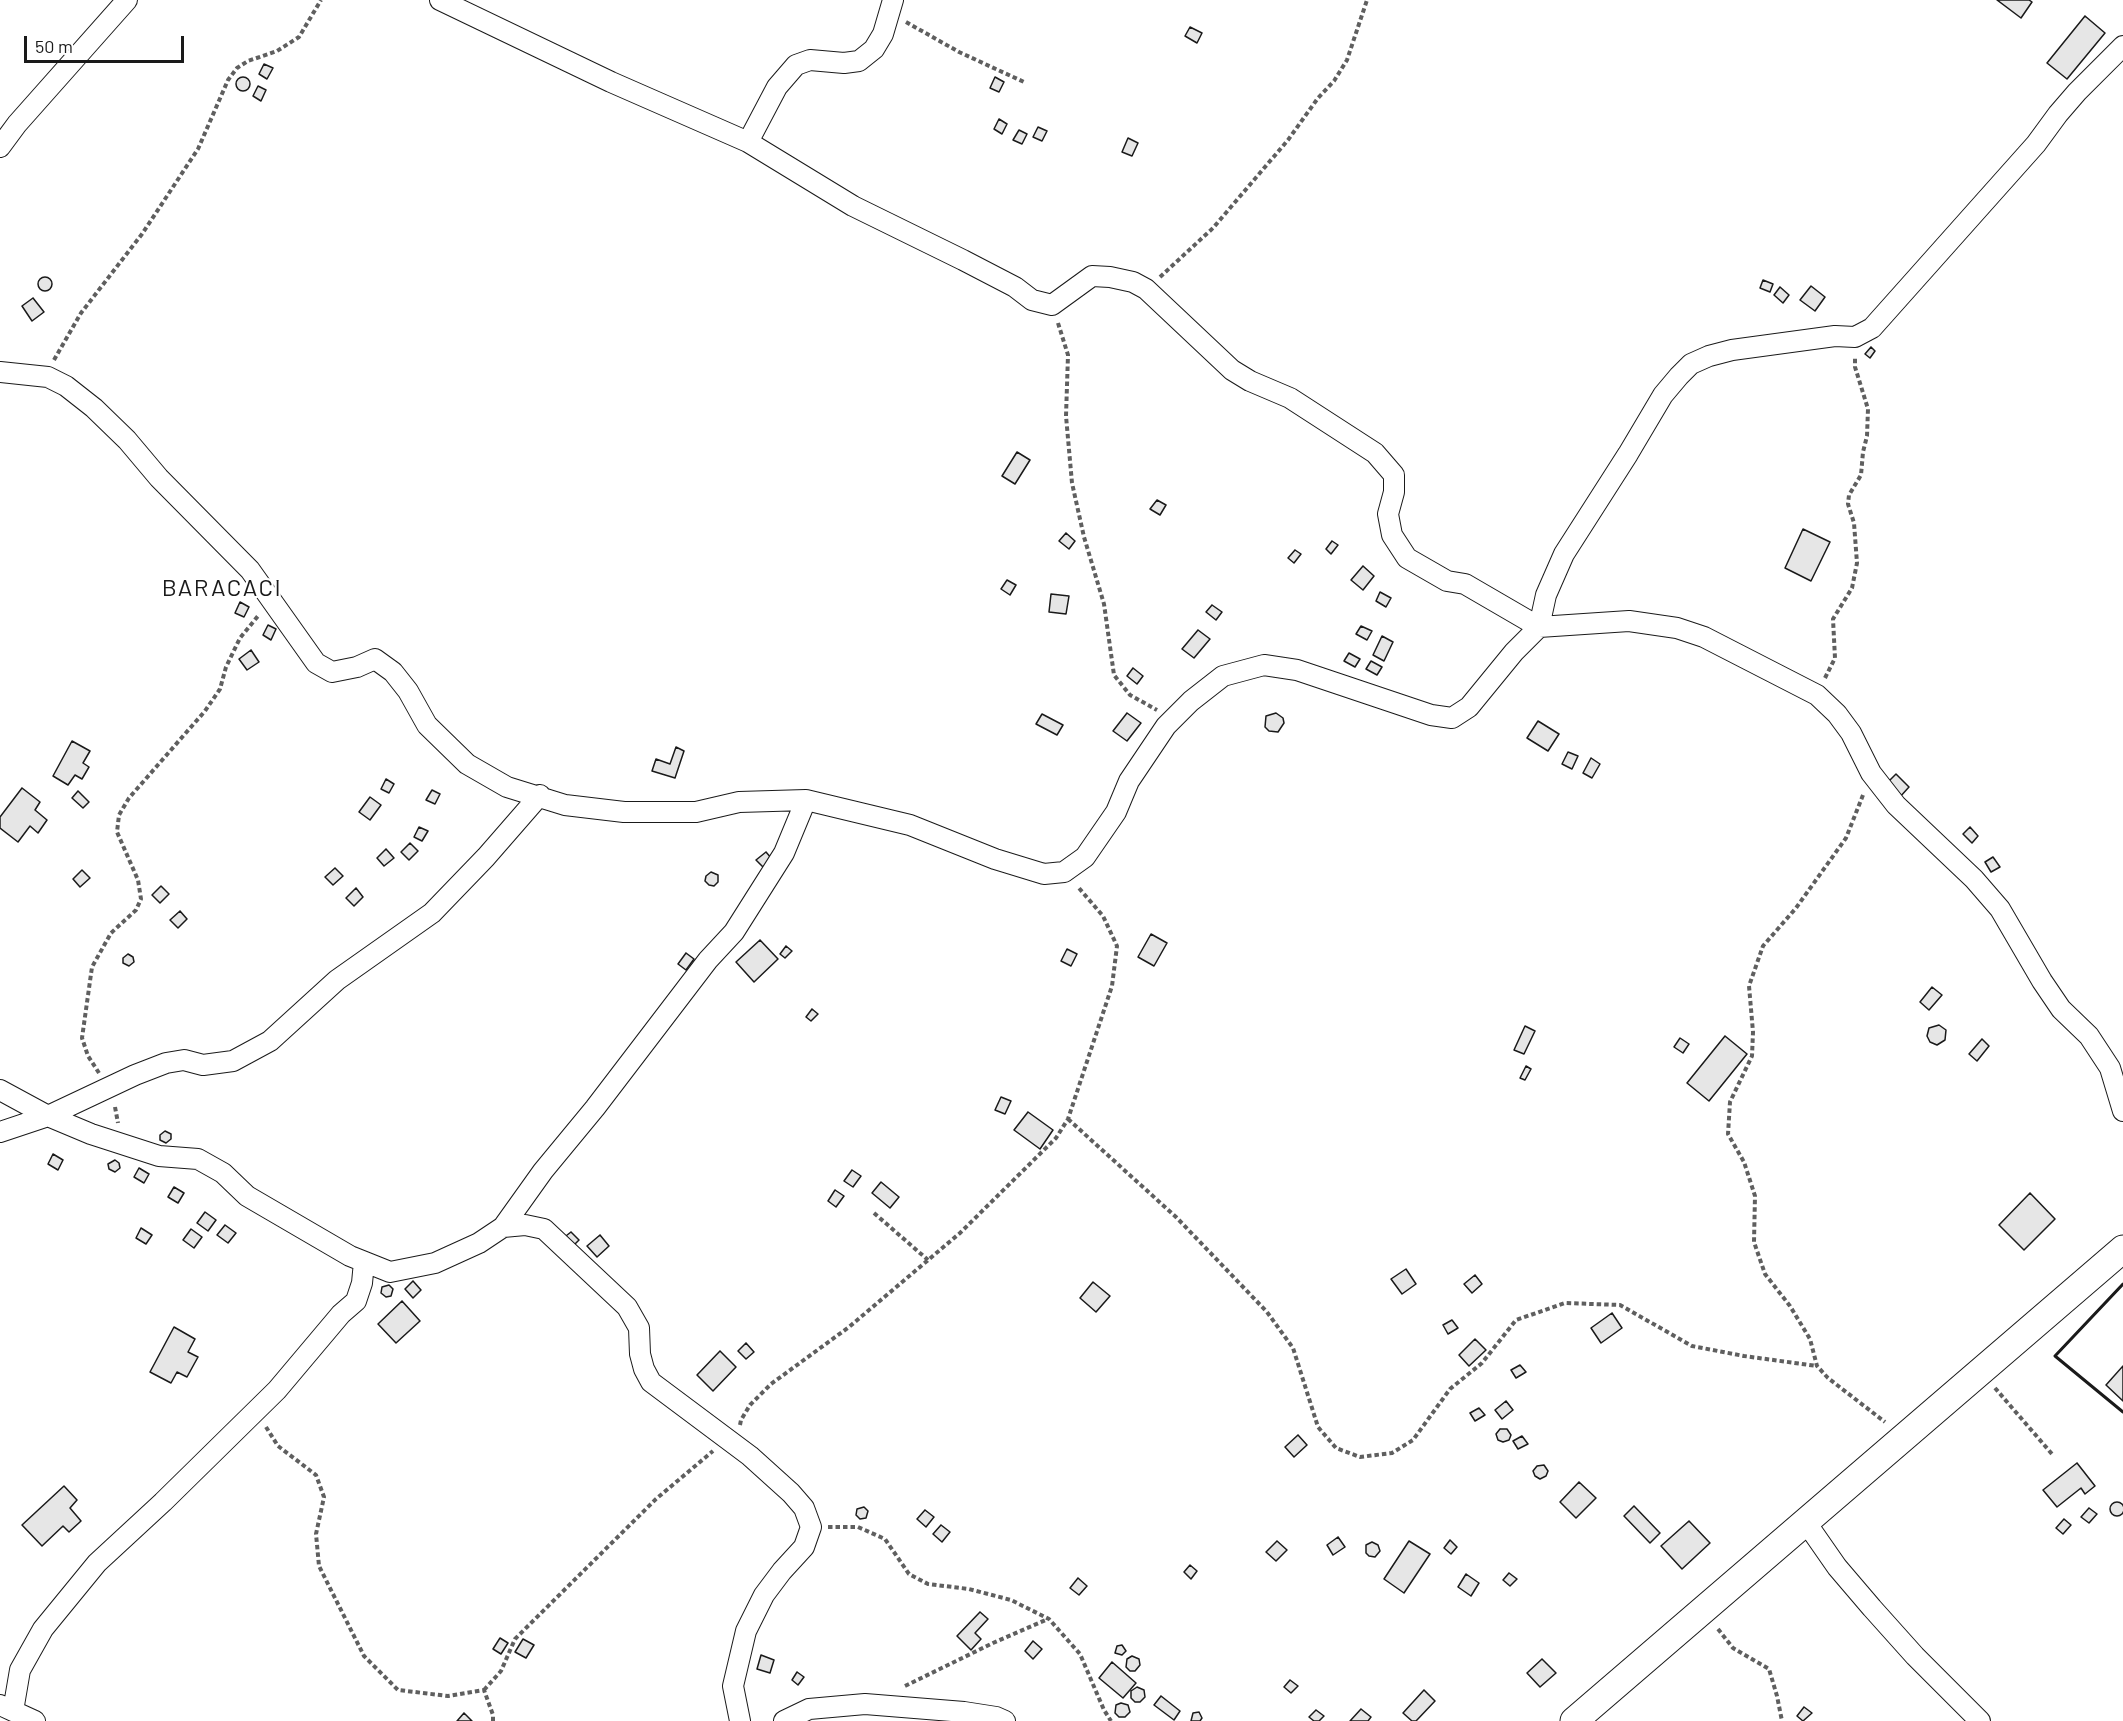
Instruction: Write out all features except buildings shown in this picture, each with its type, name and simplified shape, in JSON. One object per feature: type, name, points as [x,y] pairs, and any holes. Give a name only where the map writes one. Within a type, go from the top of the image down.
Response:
[{"type":"main road","points":[[1574,1721],[2123,1249]]},
{"type":"street","points":[[0,147],[17,124],[127,0]]},
{"type":"street","points":[[440,0],[621,87],[748,142],[853,206],[1015,287],[1032,300],[1052,305],[1092,276],[1133,282],[1146,289],[1232,370],[1250,381],[1290,398],[1375,453],[1394,475],[1394,492],[1388,514],[1392,535],[1407,558],[1447,581],[1465,584],[1539,627],[1629,621],[1677,628],[1704,637],[1817,695],[1837,714],[1851,733],[1871,773],[1896,804],[1974,879],[2000,909],[2061,1010],[2089,1036],[2109,1068],[2123,1112]]},
{"type":"street","points":[[748,142],[777,87],[796,65],[810,60],[844,63],[858,61],[874,49],[879,42],[891,7]]},
{"type":"street","points":[[0,372],[48,377],[66,386],[94,408],[127,440],[159,478],[243,562],[272,599],[316,663],[332,672],[357,667],[375,659],[393,672],[408,691],[427,726],[467,765],[507,787],[540,795],[565,805],[624,812],[696,812],[739,802],[806,800],[910,825],[995,860],[1044,874],[1064,872],[1085,857],[1116,812],[1129,781],[1166,726],[1191,701],[1223,676],[1264,664],[1297,670],[1431,715],[1452,718],[1469,707],[1514,652],[1539,627],[1546,595],[1564,554],[1663,395],[1691,364],[1732,350],[1836,336],[1855,336],[1872,328],[2037,144],[2058,114],[2123,46]]},
{"type":"street","points":[[0,1132],[48,1116],[166,1063],[184,1060],[203,1065],[233,1061],[270,1041],[337,980],[432,913],[529,811],[540,795]]},
{"type":"street","points":[[0,1090],[48,1116],[122,1144],[159,1156],[198,1159],[224,1173],[247,1196],[363,1262],[390,1272],[435,1263],[479,1243],[502,1227],[708,960],[734,932],[784,853],[806,800]]},
{"type":"street","points":[[502,1227],[525,1225],[544,1229],[627,1306],[639,1328],[640,1354],[651,1382],[750,1456],[804,1508],[811,1527],[804,1547],[764,1595],[746,1630],[734,1686],[740,1721]]},
{"type":"street","points":[[35,1721],[7,1708],[20,1670],[44,1629],[97,1563],[277,1390],[341,1314],[356,1301],[362,1283],[363,1262]]},
{"type":"street","points":[[1805,1521],[1837,1567],[1879,1616],[1980,1721]]},
{"type":"street","points":[[784,1721],[809,1709],[865,1704],[964,1712],[996,1717],[1005,1721]]},
{"type":"path","points":[[48,377],[55,357],[81,313],[142,234],[198,149],[228,80],[237,68],[248,61],[277,51],[299,37],[321,0]]},
{"type":"path","points":[[1146,289],[1213,228],[1288,140],[1318,98],[1334,81],[1347,60],[1367,0]]},
{"type":"path","points":[[891,7],[959,52],[1024,82]]},
{"type":"path","points":[[1052,305],[1068,355],[1066,416],[1072,483],[1084,537],[1104,603],[1114,675],[1130,695],[1174,719]]},
{"type":"path","points":[[1817,695],[1835,658],[1833,619],[1852,588],[1857,563],[1854,523],[1848,504],[1849,495],[1861,475],[1867,436],[1868,409],[1855,367],[1855,336]]},
{"type":"path","points":[[122,1144],[116,1110],[108,1088],[88,1056],[82,1038],[92,967],[111,933],[136,910],[141,899],[138,880],[117,832],[119,815],[129,798],[205,711],[220,689],[226,667],[240,638],[272,599]]},
{"type":"path","points":[[1871,773],[1846,838],[1796,908],[1762,946],[1749,986],[1753,1032],[1752,1056],[1731,1102],[1728,1134],[1744,1162],[1755,1196],[1754,1242],[1765,1274],[1790,1306],[1810,1340],[1817,1366],[1828,1378],[1880,1419],[1907,1434]]},
{"type":"path","points":[[750,1456],[740,1435],[741,1420],[750,1405],[771,1384],[849,1327],[960,1233],[1044,1150],[1068,1119],[1112,986],[1117,946],[1103,916],[1064,872]]},
{"type":"path","points":[[1068,1119],[1176,1217],[1267,1312],[1293,1348],[1318,1427],[1336,1448],[1360,1457],[1392,1453],[1413,1440],[1450,1389],[1482,1363],[1516,1320],[1565,1303],[1620,1305],[1692,1346],[1817,1366]]},
{"type":"path","points":[[874,1213],[928,1260]]},
{"type":"path","points":[[1980,1372],[2052,1454]]},
{"type":"path","points":[[261,1406],[265,1426],[278,1446],[316,1475],[324,1497],[316,1534],[319,1566],[364,1656],[398,1690],[448,1695],[484,1690],[501,1671],[515,1640],[526,1627],[656,1499],[727,1439]]},
{"type":"path","points":[[811,1527],[858,1527],[885,1539],[909,1574],[928,1584],[969,1589],[1011,1600],[1049,1619],[1080,1654],[1111,1721]]},
{"type":"path","points":[[1703,1609],[1733,1648],[1769,1669],[1782,1721]]},
{"type":"path","points":[[865,1704],[1049,1619]]},
{"type":"path","points":[[484,1690],[493,1721]]},
{"type":"wall","points":[[2123,1284],[2055,1356],[2123,1412]]},
{"type":"district","name":"BARACACI","points":[[222,588]]}]
